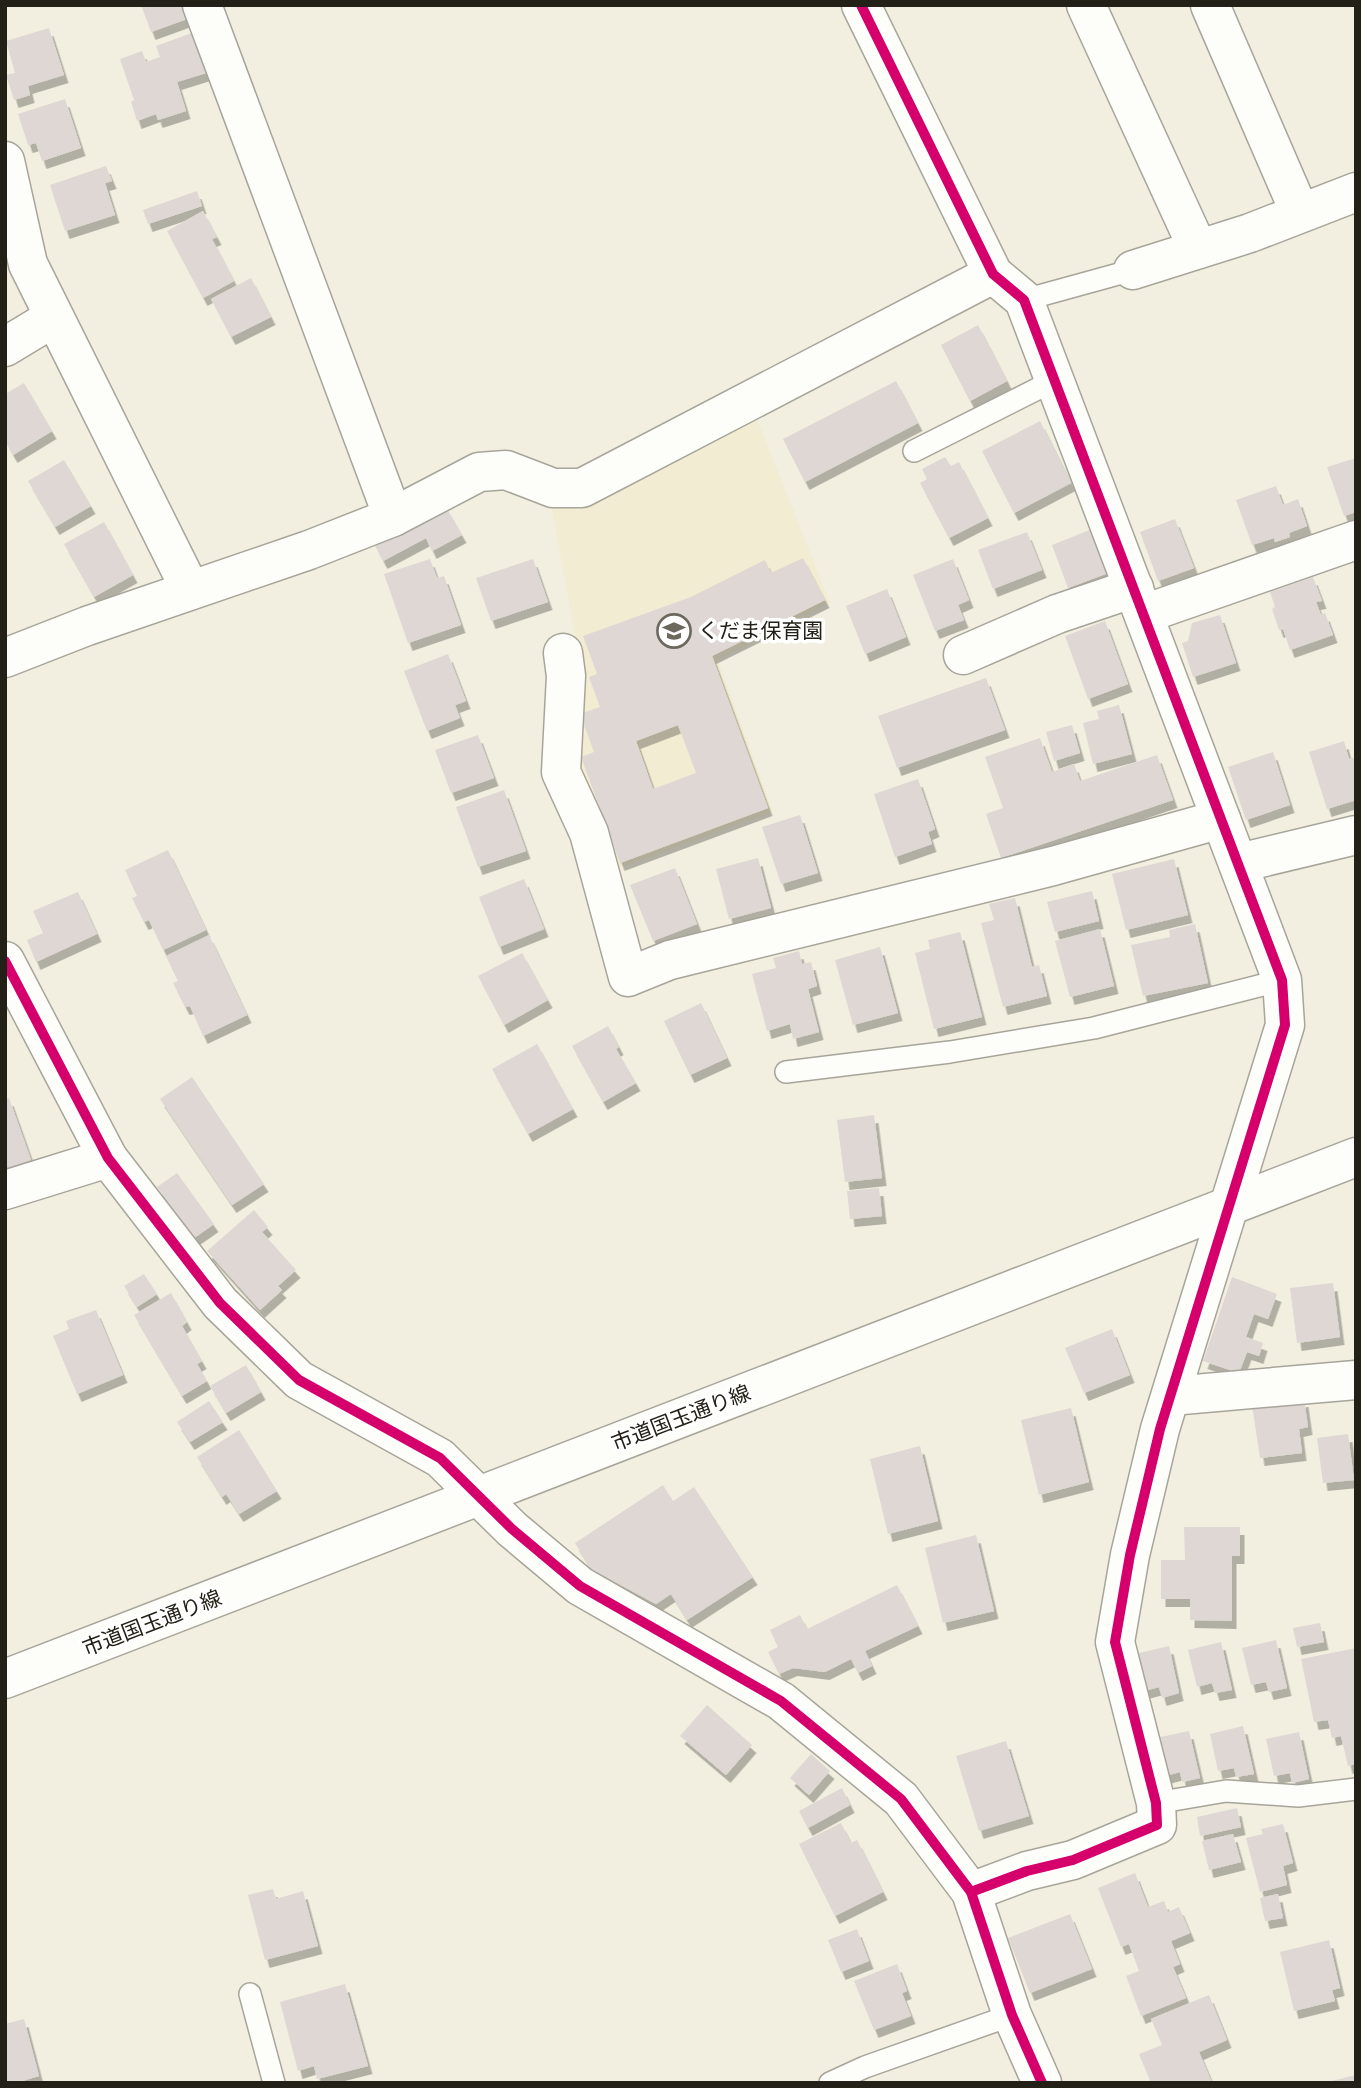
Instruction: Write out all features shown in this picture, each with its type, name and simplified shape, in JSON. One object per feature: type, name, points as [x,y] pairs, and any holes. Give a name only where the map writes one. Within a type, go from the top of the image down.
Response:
[{"type":"street","points":[[202,5],[393,517]]},
{"type":"street","points":[[861,5],[993,274],[1024,300],[1282,980],[1285,1025],[1160,1429],[1130,1555],[1115,1642],[1156,1803],[1157,1825],[1073,1860],[1027,1871],[971,1892]]},
{"type":"street","points":[[1086,5],[1198,249]]},
{"type":"street","points":[[1210,5],[1300,213]]},
{"type":"street","points":[[5,161],[28,264],[190,589]]},
{"type":"street","points":[[1133,270],[1356,192]]},
{"type":"street","points":[[5,658],[190,589],[309,550],[393,517],[479,472],[506,470],[553,488],[582,488],[993,274]]},
{"type":"street","points":[[5,347],[53,318]]},
{"type":"street","points":[[963,655],[1057,614],[1139,601],[1356,540]]},
{"type":"street","points":[[563,653],[566,676],[561,772],[589,833],[628,977],[670,960],[1053,866],[1222,818]]},
{"type":"street","points":[[1239,863],[1356,835]]},
{"type":"street","points":[[5,961],[108,1158],[220,1303],[299,1380],[440,1458],[512,1529],[580,1586],[781,1702],[901,1799],[971,1892],[1012,2015],[1042,2083]]},
{"type":"street","name":"市道国玉通り線","points":[[5,1679],[1356,1157]]},
{"type":"street","points":[[5,1190],[108,1158]]},
{"type":"street","points":[[1171,1396],[1356,1380]]},
{"type":"lane","points":[[1024,300],[1133,270]]},
{"type":"lane","points":[[915,451],[1055,380]]},
{"type":"lane","points":[[786,1072],[950,1052],[1094,1028],[1282,980]]},
{"type":"lane","points":[[1156,1803],[1226,1791],[1298,1796],[1356,1789]]},
{"type":"lane","points":[[250,1994],[274,2083]]},
{"type":"lane","points":[[830,2083],[865,2067],[1012,2015]]},
{"type":"shaded area","name":"くだま保育園","points":[[755,413],[830,603],[718,660],[773,812],[613,870],[576,771],[580,662],[551,505]]},
{"type":"building","points":[[141,5],[182,5],[187,19],[151,32]]},
{"type":"building","points":[[49,28],[64,75],[28,86],[30,95],[14,100],[6,75],[15,73],[6,41]]},
{"type":"building","points":[[192,33],[206,73],[177,82],[186,111],[158,120],[156,114],[137,121],[131,102],[134,100],[120,59],[142,51],[146,62],[160,57],[156,46]]},
{"type":"building","points":[[65,99],[81,148],[42,161],[36,143],[28,145],[18,114]]},
{"type":"building","points":[[106,166],[112,181],[105,183],[115,215],[65,231],[50,185]]},
{"type":"building","points":[[197,191],[202,206],[148,224],[143,210]]},
{"type":"building","points":[[203,211],[217,237],[212,239],[234,281],[203,298],[167,231]]},
{"type":"building","points":[[251,278],[271,317],[231,337],[211,299]]},
{"type":"building","points":[[978,325],[1007,381],[970,401],[941,345]]},
{"type":"building","points":[[896,381],[918,423],[805,482],[783,439]]},
{"type":"building","points":[[24,383],[52,431],[13,455],[5,441],[5,394]]},
{"type":"building","points":[[1040,421],[1071,483],[1014,513],[982,451]]},
{"type":"building","points":[[945,457],[951,466],[959,462],[988,518],[949,538],[920,483],[927,479],[922,469]]},
{"type":"building","points":[[1356,458],[1356,512],[1344,516],[1327,467]]},
{"type":"building","points":[[64,460],[91,506],[55,527],[28,481]]},
{"type":"building","points":[[1276,486],[1283,505],[1298,499],[1307,526],[1289,533],[1290,537],[1275,542],[1274,538],[1252,545],[1236,500]]},
{"type":"building","points":[[446,507],[462,535],[432,551],[426,538],[383,561],[375,546]]},
{"type":"building","points":[[1175,519],[1194,568],[1158,581],[1140,532]]},
{"type":"building","points":[[104,522],[133,575],[94,597],[64,544]]},
{"type":"building","points":[[1092,529],[1108,573],[1068,588],[1052,545]]},
{"type":"building","points":[[1027,532],[1042,570],[993,589],[978,550]]},
{"type":"building","points":[[803,558],[825,600],[712,656],[768,808],[620,863],[581,757],[594,752],[580,714],[600,707],[589,677],[597,674],[583,636],[691,597],[765,560],[771,573]],"holes":[[[678,725],[696,773],[653,789],[636,741]]]},
{"type":"building","points":[[430,559],[437,578],[444,576],[461,625],[408,643],[384,574]]},
{"type":"building","points":[[533,559],[548,602],[491,621],[476,578]]},
{"type":"building","points":[[953,559],[969,600],[958,605],[964,620],[935,631],[913,575]]},
{"type":"building","points":[[1313,577],[1322,601],[1316,602],[1321,615],[1325,613],[1333,635],[1290,650],[1283,629],[1279,630],[1270,592]]},
{"type":"building","points":[[887,589],[906,637],[865,654],[846,606]]},
{"type":"building","points":[[1220,615],[1236,663],[1193,677],[1182,643],[1188,641],[1192,623]]},
{"type":"building","points":[[1105,621],[1128,684],[1088,699],[1065,636]]},
{"type":"building","points":[[448,654],[466,701],[455,705],[460,718],[427,731],[404,671]]},
{"type":"building","points":[[986,678],[1005,730],[897,768],[878,716]]},
{"type":"building","points":[[1119,705],[1132,754],[1093,764],[1083,723],[1099,719],[1097,711]]},
{"type":"building","points":[[1072,725],[1080,753],[1054,761],[1046,732]]},
{"type":"building","points":[[478,735],[494,778],[451,793],[435,750]]},
{"type":"building","points":[[1040,738],[1052,772],[1074,764],[1080,781],[1157,755],[1173,800],[1001,858],[986,814],[1003,808],[985,757]]},
{"type":"building","points":[[1344,741],[1349,759],[1356,757],[1356,800],[1327,809],[1309,752]]},
{"type":"building","points":[[1273,752],[1290,805],[1246,820],[1228,767]]},
{"type":"building","points":[[918,779],[935,829],[928,832],[932,844],[895,857],[874,794]]},
{"type":"building","points":[[504,790],[526,851],[478,867],[456,807]]},
{"type":"building","points":[[800,815],[818,873],[781,884],[762,827]]},
{"type":"building","points":[[168,850],[206,930],[163,950],[149,920],[144,922],[132,898],[137,896],[125,870]]},
{"type":"building","points":[[758,858],[771,908],[729,919],[716,869]]},
{"type":"building","points":[[1174,859],[1188,915],[1126,930],[1112,874]]},
{"type":"building","points":[[675,868],[697,924],[653,941],[630,885]]},
{"type":"building","points":[[524,879],[544,929],[499,947],[479,897]]},
{"type":"building","points":[[1092,891],[1099,921],[1055,932],[1047,902]]},
{"type":"building","points":[[78,892],[97,934],[36,962],[27,940],[43,933],[33,911]]},
{"type":"building","points":[[1015,898],[1032,967],[1039,965],[1047,996],[1003,1007],[981,923],[994,920],[989,904]]},
{"type":"building","points":[[1195,924],[1208,983],[1143,996],[1131,945],[1170,937],[1169,930]]},
{"type":"building","points":[[1100,929],[1114,986],[1070,997],[1055,941]]},
{"type":"building","points":[[960,932],[982,1017],[934,1029],[915,953],[930,949],[928,940]]},
{"type":"building","points":[[209,935],[247,1015],[203,1036],[190,1006],[185,1007],[173,983],[178,981],[166,956]]},
{"type":"building","points":[[880,947],[898,1013],[853,1025],[835,960]]},
{"type":"building","points":[[799,951],[802,964],[811,962],[817,986],[808,989],[819,1032],[793,1039],[790,1024],[767,1031],[752,974],[776,968],[773,958]]},
{"type":"building","points":[[522,953],[548,1000],[504,1025],[478,976]]},
{"type":"building","points":[[701,1003],[727,1058],[690,1075],[664,1021]]},
{"type":"building","points":[[608,1026],[619,1047],[616,1049],[636,1083],[603,1102],[572,1046]]},
{"type":"building","points":[[537,1044],[573,1109],[528,1134],[492,1069]]},
{"type":"building","points":[[192,1077],[264,1184],[232,1205],[160,1099]]},
{"type":"building","points":[[9,1098],[31,1160],[5,1169],[5,1099]]},
{"type":"building","points":[[874,1115],[882,1178],[845,1182],[837,1120]]},
{"type":"building","points":[[177,1173],[214,1224],[194,1238],[157,1187]]},
{"type":"building","points":[[879,1188],[882,1216],[850,1219],[847,1191]]},
{"type":"building","points":[[254,1210],[268,1227],[262,1232],[296,1270],[278,1286],[282,1290],[260,1310],[207,1251]]},
{"type":"building","points":[[144,1274],[157,1294],[137,1307],[124,1286]]},
{"type":"building","points":[[1232,1277],[1277,1294],[1268,1319],[1254,1314],[1246,1337],[1263,1343],[1259,1356],[1247,1352],[1239,1373],[1203,1361]]},
{"type":"building","points":[[1333,1283],[1340,1337],[1297,1343],[1290,1288]]},
{"type":"building","points":[[171,1293],[187,1322],[182,1326],[202,1361],[197,1364],[207,1381],[182,1396],[134,1315]]},
{"type":"building","points":[[96,1310],[123,1375],[77,1394],[53,1336],[69,1329],[66,1321]]},
{"type":"building","points":[[1112,1329],[1130,1375],[1084,1393],[1065,1348]]},
{"type":"building","points":[[246,1365],[261,1392],[226,1413],[210,1386]]},
{"type":"building","points":[[1304,1399],[1308,1427],[1299,1429],[1302,1453],[1260,1458],[1252,1405]]},
{"type":"building","points":[[209,1401],[223,1422],[190,1442],[177,1422]]},
{"type":"building","points":[[1071,1408],[1089,1482],[1039,1495],[1021,1420]]},
{"type":"building","points":[[239,1430],[277,1491],[239,1514],[226,1494],[222,1497],[197,1457]]},
{"type":"building","points":[[1348,1434],[1354,1480],[1323,1483],[1317,1438]]},
{"type":"building","points":[[920,1446],[938,1521],[888,1534],[870,1459]]},
{"type":"building","points":[[663,1485],[673,1501],[694,1487],[753,1577],[687,1620],[671,1594],[656,1604],[591,1569],[575,1543]]},
{"type":"building","points":[[1184,1527],[1240,1527],[1240,1556],[1232,1556],[1232,1621],[1190,1620],[1190,1599],[1161,1599],[1161,1560],[1185,1560]]},
{"type":"building","points":[[976,1535],[994,1611],[943,1623],[925,1548]]},
{"type":"building","points":[[897,1585],[918,1626],[865,1651],[872,1666],[858,1673],[851,1659],[825,1672],[793,1668],[779,1674],[768,1652],[778,1647],[770,1630],[800,1615],[807,1629]]},
{"type":"building","points":[[1320,1623],[1324,1642],[1297,1647],[1293,1628]]},
{"type":"building","points":[[1276,1640],[1287,1688],[1269,1692],[1266,1682],[1251,1685],[1242,1648]]},
{"type":"building","points":[[1221,1642],[1232,1690],[1215,1693],[1212,1683],[1197,1687],[1188,1650]]},
{"type":"building","points":[[1169,1646],[1179,1693],[1162,1698],[1159,1687],[1144,1691],[1135,1654]]},
{"type":"building","points":[[1356,1648],[1356,1764],[1348,1766],[1341,1736],[1332,1738],[1328,1720],[1314,1722],[1301,1659]]},
{"type":"building","points":[[707,1705],[752,1745],[726,1775],[680,1736]]},
{"type":"building","points":[[1243,1726],[1254,1774],[1236,1777],[1234,1768],[1218,1771],[1210,1734]]},
{"type":"building","points":[[1189,1731],[1200,1778],[1182,1782],[1180,1772],[1165,1776],[1156,1738]]},
{"type":"building","points":[[1299,1732],[1309,1779],[1292,1783],[1290,1773],[1274,1776],[1266,1739]]},
{"type":"building","points":[[1006,1741],[1029,1816],[979,1831],[956,1756]]},
{"type":"building","points":[[811,1754],[830,1771],[809,1795],[790,1778]]},
{"type":"building","points":[[842,1788],[850,1805],[808,1828],[799,1811]]},
{"type":"building","points":[[1237,1808],[1241,1827],[1200,1836],[1197,1817]]},
{"type":"building","points":[[841,1823],[851,1843],[857,1840],[883,1892],[835,1916],[799,1844]]},
{"type":"building","points":[[1283,1824],[1293,1863],[1283,1866],[1287,1885],[1260,1892],[1246,1838],[1263,1834],[1261,1829]]},
{"type":"building","points":[[1233,1834],[1241,1862],[1209,1870],[1202,1841]]},
{"type":"building","points":[[1135,1873],[1148,1907],[1164,1901],[1168,1912],[1179,1907],[1190,1933],[1171,1941],[1180,1964],[1173,1967],[1186,1998],[1141,2016],[1126,1976],[1139,1971],[1129,1944],[1121,1947],[1098,1888]]},
{"type":"building","points":[[273,1889],[276,1899],[303,1891],[318,1946],[265,1960],[248,1895]]},
{"type":"building","points":[[1278,1894],[1283,1918],[1265,1921],[1260,1898]]},
{"type":"building","points":[[1070,1914],[1092,1969],[1030,1993],[1008,1938]]},
{"type":"building","points":[[857,1929],[869,1961],[841,1972],[828,1940]]},
{"type":"building","points":[[1329,1940],[1340,1988],[1332,1990],[1335,2001],[1294,2011],[1280,1952]]},
{"type":"building","points":[[897,1964],[907,1991],[902,1993],[911,2016],[874,2030],[854,1981]]},
{"type":"building","points":[[345,1984],[368,2066],[317,2079],[314,2066],[298,2071],[280,2002]]},
{"type":"building","points":[[1209,1995],[1227,2040],[1199,2052],[1212,2083],[1151,2083],[1139,2054],[1162,2045],[1151,2019]]},
{"type":"building","points":[[24,2019],[39,2076],[5,2083],[5,2024]]},
{"type":"building","points":[[1356,2075],[1356,2083],[1327,2083],[1327,2082]]},
{"type":"cycle path","points":[[861,5],[993,274],[1024,300],[1282,980],[1285,1025],[1160,1429],[1130,1555],[1115,1642],[1156,1803],[1157,1825],[1073,1860],[1027,1871],[971,1892]]},
{"type":"cycle path","points":[[5,961],[108,1158],[220,1303],[299,1380],[440,1458],[512,1529],[580,1586],[781,1701],[901,1799],[971,1892],[1012,2015],[1042,2083]]},
{"type":"place","name":"くだま保育園","points":[[674,631]]}]
